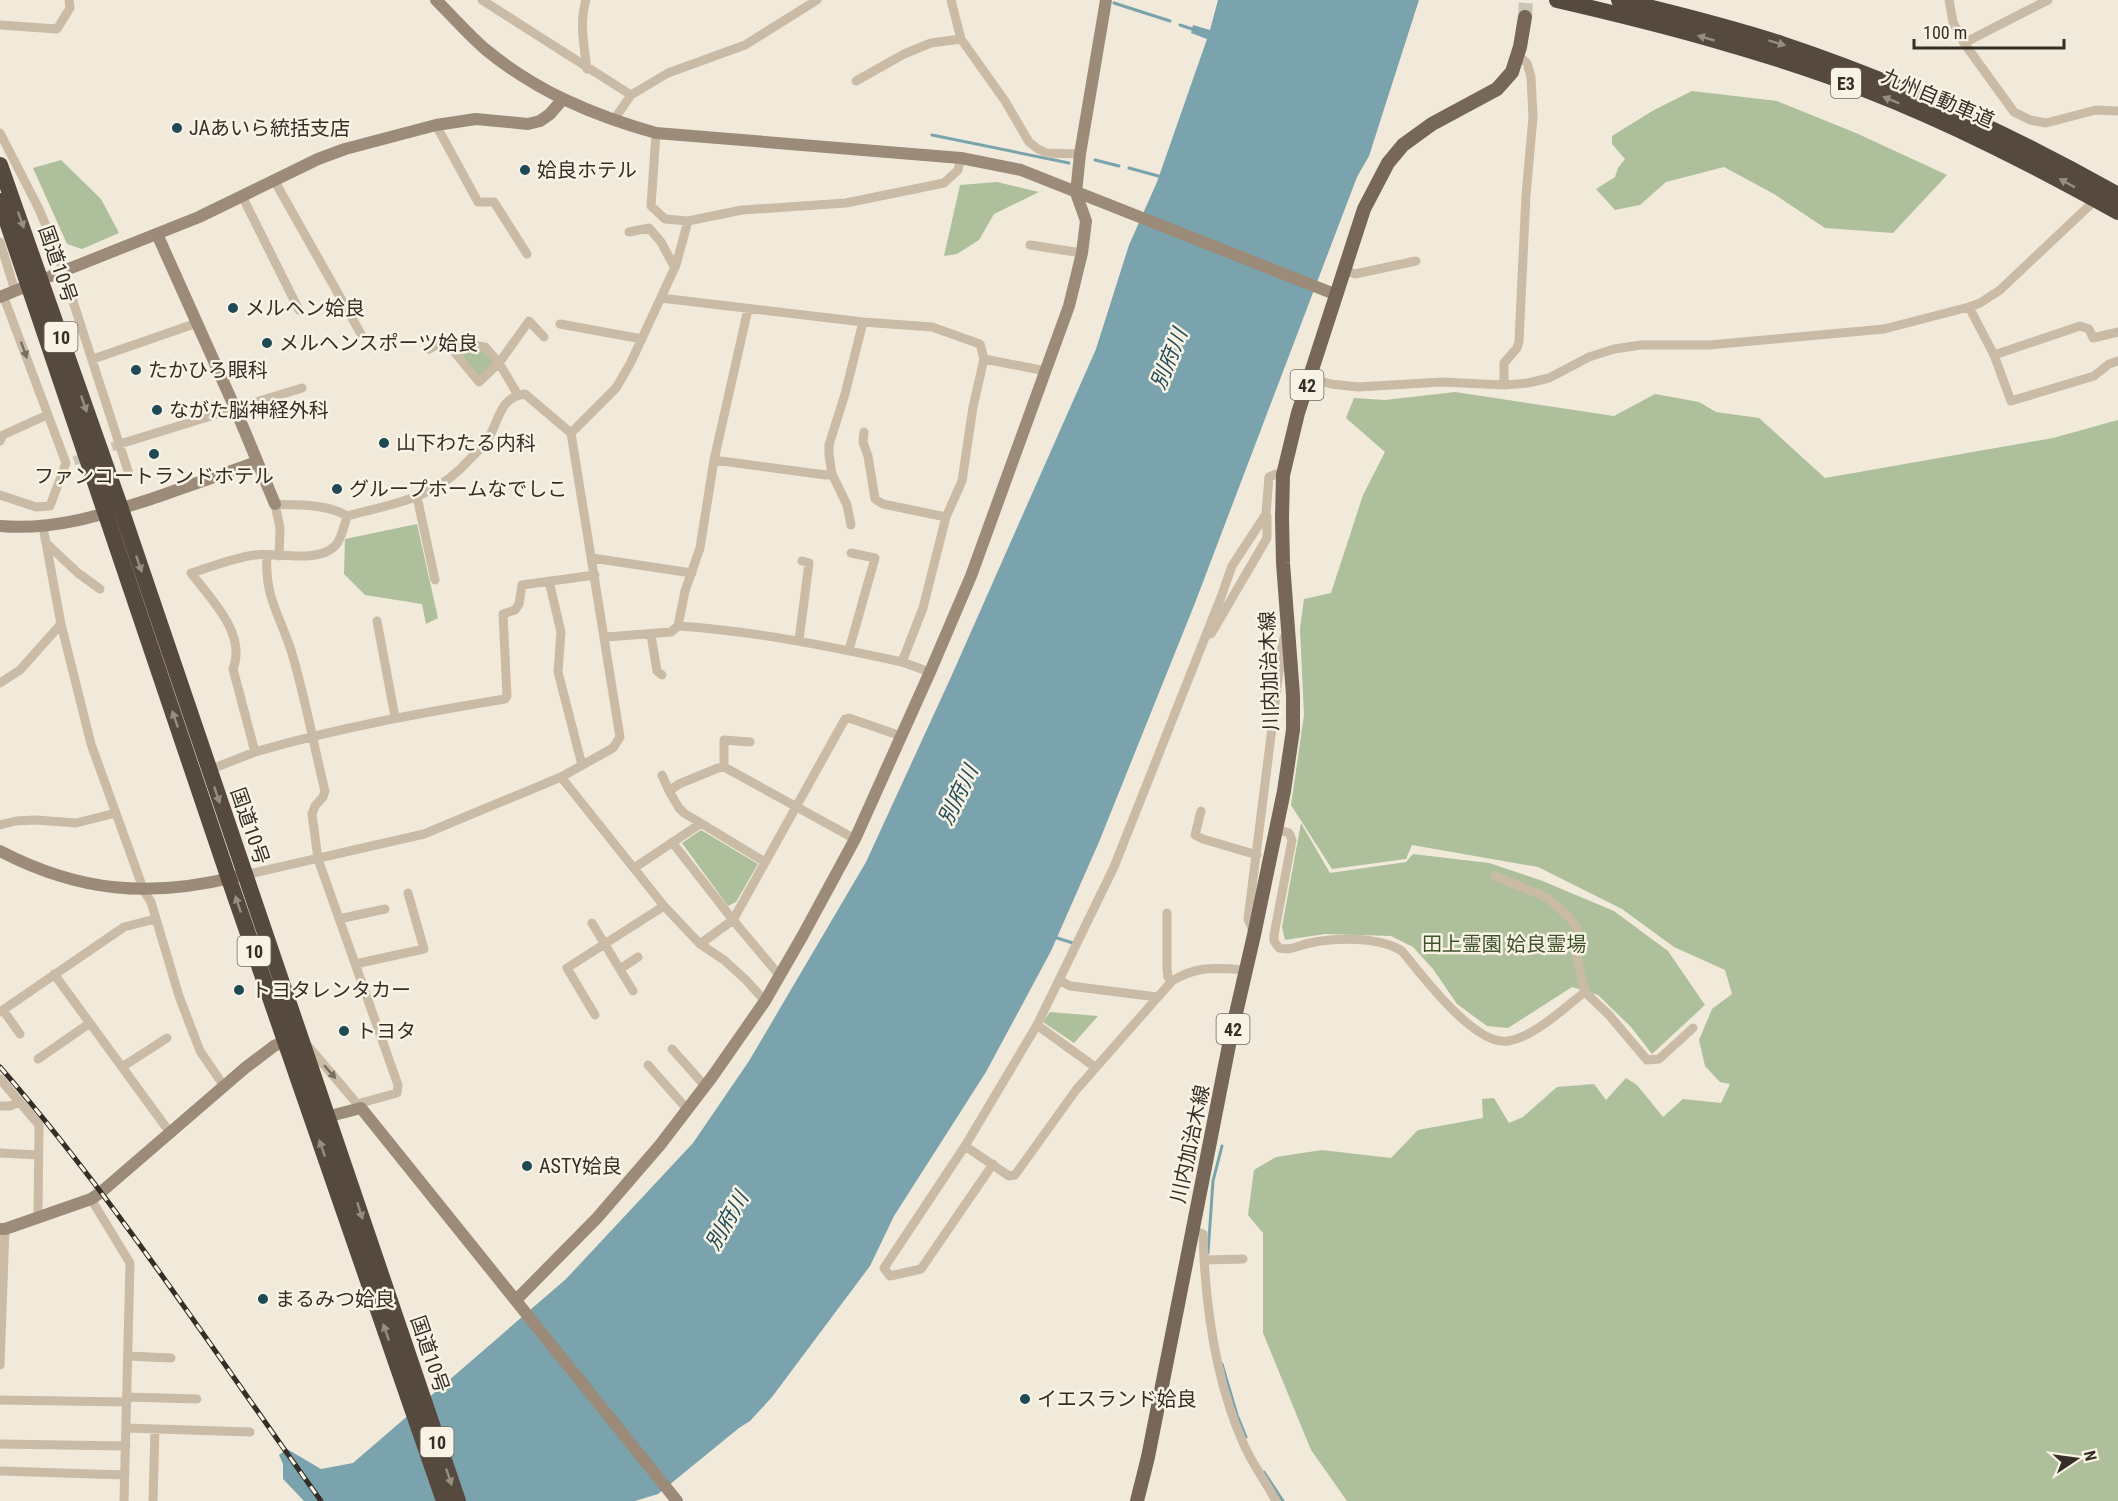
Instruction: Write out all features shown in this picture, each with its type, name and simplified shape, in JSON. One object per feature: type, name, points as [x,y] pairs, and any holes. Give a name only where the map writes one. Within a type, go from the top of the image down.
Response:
[{"type":"highway","name":"九州自動車道","points":[[1557,0],[1660,24],[1776,58],[1864,89],[1988,143],[2118,212]]},
{"type":"highway","name":"九州自動車道","points":[[1619,0],[1780,44],[1868,75],[1995,129],[2118,195]]},
{"type":"highway","name":"国道10号","points":[[0,165],[237,877],[411,1385],[444,1501]]},
{"type":"highway","name":"国道10号","points":[[0,201],[209,770],[237,877]]},
{"type":"highway","name":"国道10号","points":[[411,1385],[458,1501]]},
{"type":"main road","name":"川内加治木線","points":[[1137,1501],[1284,791],[1293,730],[1290,635],[1283,563],[1283,475],[1298,413],[1310,378],[1332,294],[1345,270],[1364,209],[1388,164],[1403,145],[1432,124],[1497,88],[1512,72],[1518,56],[1525,17]]},
{"type":"street","points":[[0,25],[57,29],[70,8],[69,0]]},
{"type":"street","points":[[436,0],[484,48],[515,70],[562,100],[613,121],[656,133],[961,158],[1021,171],[1332,294]]},
{"type":"street","points":[[482,0],[630,95]]},
{"type":"street","points":[[586,0],[582,15],[582,30],[587,69]]},
{"type":"street","points":[[613,121],[630,95],[668,73],[745,45],[817,0]]},
{"type":"street","points":[[951,0],[961,39],[1005,100],[1029,142],[1047,153],[1080,154]]},
{"type":"street","points":[[520,1305],[660,1144],[705,1086],[765,1000],[855,839],[930,672],[970,576],[1069,306],[1082,253],[1086,221],[1077,193],[1080,154],[1106,0]]},
{"type":"street","points":[[1949,0],[1953,22],[1964,43],[2014,112],[2030,120],[2046,123],[2096,110],[2118,111]]},
{"type":"street","points":[[1964,43],[2048,0]]},
{"type":"street","points":[[856,81],[904,54],[931,44],[961,39]]},
{"type":"street","points":[[1504,385],[1504,363],[1517,348],[1519,341],[1526,195],[1533,117],[1531,77],[1527,63],[1518,56]]},
{"type":"street","points":[[51,276],[157,234],[243,196],[318,159],[436,125],[476,119],[528,124],[540,121],[550,114],[562,100]]},
{"type":"street","points":[[436,125],[478,202],[495,202],[527,254]]},
{"type":"street","points":[[0,133],[39,209],[64,271],[129,474]]},
{"type":"street","points":[[656,133],[651,206],[664,219],[688,221],[742,210],[846,203],[944,183],[958,170],[961,158]]},
{"type":"street","points":[[274,180],[361,334]]},
{"type":"street","points":[[243,196],[299,310]]},
{"type":"street","points":[[1310,378],[1331,384],[1358,387],[1442,382],[1504,385],[1528,383],[1550,378],[1589,357],[1614,349],[1659,344],[1709,345],[1884,329],[1980,303],[2000,290],[2089,206]]},
{"type":"street","points":[[572,433],[616,388],[675,268],[688,221]]},
{"type":"street","points":[[629,232],[649,228],[661,242],[675,268]]},
{"type":"street","points":[[157,234],[275,504],[280,528],[279,556]]},
{"type":"street","points":[[0,242],[10,293],[48,415],[70,462],[50,506],[36,507],[0,495]]},
{"type":"street","points":[[1030,245],[1082,253]]},
{"type":"street","points":[[1345,270],[1355,274],[1416,261]]},
{"type":"street","points":[[661,298],[863,322],[932,327],[980,344],[984,359],[962,481],[946,517],[923,608],[902,662]]},
{"type":"street","points":[[1969,307],[1994,355],[2011,401],[2094,376],[2109,364],[2118,361]]},
{"type":"street","points":[[606,637],[671,632],[678,626],[685,591],[700,548],[714,460],[748,309]]},
{"type":"street","points":[[466,344],[456,354],[479,382],[499,363],[529,321],[544,336]]},
{"type":"street","points":[[851,525],[847,506],[832,474],[830,445],[863,322]]},
{"type":"street","points":[[93,359],[197,323]]},
{"type":"street","points":[[560,324],[642,339]]},
{"type":"street","points":[[1994,355],[2080,326],[2089,329],[2093,338],[2118,332]]},
{"type":"street","points":[[429,350],[444,341],[484,347],[499,363],[518,395]]},
{"type":"street","points":[[984,359],[1046,371]]},
{"type":"street","points":[[120,444],[302,388]]},
{"type":"street","points":[[0,851],[22,863],[55,875],[97,886],[144,891],[184,887],[424,834],[561,777],[613,748],[620,737],[572,433],[525,394],[506,401],[488,440],[468,462],[434,490],[417,497],[347,516],[338,510],[325,507],[275,504]]},
{"type":"street","points":[[0,441],[3,435],[48,415]]},
{"type":"street","points":[[864,432],[863,442],[868,456],[875,499],[883,504],[946,517]]},
{"type":"street","points":[[714,460],[832,474]]},
{"type":"street","points":[[0,526],[43,527],[78,521],[257,462]]},
{"type":"street","points":[[1199,666],[1208,641],[1267,538],[1269,477],[1276,474],[1283,475]]},
{"type":"street","points":[[417,497],[435,580]]},
{"type":"street","points":[[993,1164],[921,1269],[890,1276],[884,1268],[964,1146],[1038,1025],[1114,867],[1232,566],[1266,514]]},
{"type":"street","points":[[255,752],[233,669],[238,657],[229,623],[191,573],[255,555],[304,556],[321,553],[335,546],[341,536],[347,516]]},
{"type":"street","points":[[43,527],[61,624],[92,744],[144,891],[151,902],[179,996],[200,1051],[224,1086]]},
{"type":"street","points":[[47,544],[78,573],[100,589]]},
{"type":"street","points":[[849,650],[875,558],[851,552]]},
{"type":"street","points":[[267,556],[266,573],[272,604],[293,657],[325,791],[312,814],[318,859],[398,1085],[397,1093],[320,1118]]},
{"type":"street","points":[[592,558],[692,573]]},
{"type":"street","points":[[799,640],[809,563],[802,561]]},
{"type":"street","points":[[209,770],[255,752],[311,735],[395,717],[505,699],[507,696],[503,614],[515,610],[519,604],[522,585],[595,575]]},
{"type":"street","points":[[549,581],[561,632],[558,672],[582,765]]},
{"type":"street","points":[[378,621],[395,717]]},
{"type":"street","points":[[0,683],[20,670],[61,624]]},
{"type":"street","points":[[678,626],[714,628],[799,640],[902,662],[930,672]]},
{"type":"street","points":[[651,635],[657,671],[662,675]]},
{"type":"street","points":[[1254,935],[1248,919],[1282,648],[1284,638],[1290,635]]},
{"type":"street","points":[[700,944],[733,920],[845,719],[849,718],[901,736]]},
{"type":"street","points":[[724,767],[724,740],[750,742]]},
{"type":"street","points":[[669,791],[679,784],[724,767],[855,839]]},
{"type":"street","points":[[662,775],[679,808],[700,824],[765,862]]},
{"type":"street","points":[[561,777],[664,906],[700,944],[724,960],[765,1000]]},
{"type":"street","points":[[1201,811],[1195,835],[1257,855]]},
{"type":"street","points":[[0,825],[36,820],[76,823],[116,813]]},
{"type":"street","points":[[634,868],[700,824]]},
{"type":"street","points":[[1276,829],[1289,833],[1292,840],[1274,935],[1274,941],[1279,948],[1287,950],[1328,939],[1359,940],[1391,945],[1402,951],[1453,1011],[1473,1029],[1492,1040],[1505,1042],[1520,1038],[1538,1027],[1585,992]]},
{"type":"street","points":[[672,842],[779,975]]},
{"type":"street","points":[[1495,876],[1548,898],[1569,917],[1578,930],[1577,959],[1585,992],[1609,1015],[1647,1060],[1659,1059],[1693,1028]]},
{"type":"street","points":[[355,964],[424,949],[408,893]]},
{"type":"street","points":[[595,1015],[567,968],[664,906]]},
{"type":"street","points":[[339,919],[384,909]]},
{"type":"street","points":[[1167,913],[1167,969],[1168,977],[1172,981]]},
{"type":"street","points":[[20,1034],[2,1011],[124,927],[155,920]]},
{"type":"street","points":[[592,923],[633,991]]},
{"type":"street","points":[[620,969],[638,957]]},
{"type":"street","points":[[964,1146],[1009,1176],[1015,1175],[1041,1135],[1095,1067],[1172,981],[1198,969],[1213,967],[1246,970]]},
{"type":"street","points":[[54,974],[171,1134]]},
{"type":"street","points":[[1059,980],[1070,986],[1157,997]]},
{"type":"street","points":[[38,1059],[90,1023]]},
{"type":"street","points":[[1038,1025],[1095,1067]]},
{"type":"street","points":[[122,1067],[166,1038]]},
{"type":"street","points":[[0,1365],[2,1229],[91,1199],[171,1134],[224,1086],[274,1046],[292,1038],[359,1106],[674,1497]]},
{"type":"street","points":[[672,1049],[705,1086]]},
{"type":"street","points":[[648,1065],[687,1109]]},
{"type":"street","points":[[0,1079],[39,1125],[38,1217]]},
{"type":"street","points":[[0,1106],[10,1106],[20,1102]]},
{"type":"street","points":[[0,1153],[38,1155]]},
{"type":"street","points":[[91,1199],[130,1263],[124,1501]]},
{"type":"street","points":[[1192,1230],[1203,1234],[1208,1259],[1212,1332],[1224,1387],[1244,1446],[1276,1501]]},
{"type":"street","points":[[1208,1259],[1243,1259]]},
{"type":"street","points":[[128,1356],[171,1358]]},
{"type":"street","points":[[0,1400],[197,1399]]},
{"type":"street","points":[[126,1428],[250,1432]]},
{"type":"street","points":[[153,1501],[155,1429]]},
{"type":"street","points":[[0,1444],[126,1446]]},
{"type":"street","points":[[0,1471],[125,1474]]},
{"type":"green space","points":[[1692,91],[1777,101],[1856,133],[1947,175],[1893,233],[1825,228],[1774,194],[1724,167],[1666,182],[1640,205],[1615,210],[1596,189],[1615,177],[1625,159],[1612,144],[1612,136],[1654,110]]},
{"type":"green space","points":[[61,160],[101,199],[119,233],[82,249],[67,244],[33,168]]},
{"type":"green space","points":[[997,182],[1039,192],[994,214],[979,240],[957,254],[944,256],[960,185]]},
{"type":"green space","points":[[467,347],[485,349],[497,363],[479,379],[458,355]]},
{"type":"green space","points":[[1455,392],[1614,416],[1655,394],[1699,402],[1716,412],[1759,418],[1825,478],[2053,438],[2118,420],[2118,1501],[1347,1501],[1311,1450],[1263,1333],[1263,1233],[1248,1215],[1254,1170],[1276,1157],[1322,1150],[1391,1158],[1418,1130],[1483,1118],[1482,1099],[1494,1098],[1509,1123],[1523,1117],[1557,1087],[1594,1084],[1606,1100],[1626,1078],[1637,1085],[1663,1117],[1683,1099],[1721,1103],[1730,1084],[1720,1082],[1705,1066],[1699,1040],[1712,1009],[1732,994],[1725,970],[1674,947],[1622,909],[1538,867],[1412,845],[1406,859],[1332,869],[1291,805],[1304,715],[1300,629],[1304,599],[1331,593],[1363,495],[1385,452],[1346,418],[1354,398],[1385,400]]},
{"type":"green space","points":[[417,524],[438,618],[426,624],[422,604],[365,595],[344,574],[345,539]]},
{"type":"green space","name":"田上霊園 姶良霊場","points":[[1301,823],[1330,873],[1406,862],[1413,854],[1489,863],[1540,880],[1614,911],[1668,951],[1705,1005],[1652,1054],[1631,1027],[1598,995],[1572,987],[1508,1028],[1487,1026],[1457,1004],[1433,969],[1413,947],[1391,936],[1325,934],[1285,940],[1282,927]]},
{"type":"green space","points":[[701,830],[758,864],[736,902],[728,906],[682,843]]},
{"type":"green space","points":[[1050,1012],[1098,1016],[1074,1043],[1043,1022]]},
{"type":"water","name":"別府川","points":[[1218,0],[1419,0],[1369,156],[1357,177],[1195,603],[1099,842],[1051,951],[986,1072],[894,1216],[870,1266],[772,1397],[750,1421],[658,1494],[635,1501],[304,1501],[283,1479],[283,1464],[279,1455],[287,1449],[321,1469],[353,1463],[566,1279],[693,1143],[749,1061],[866,862],[951,677],[1096,349],[1129,245],[1157,182],[1207,39],[1191,33],[1193,25],[1210,30]]},
{"type":"waterway","points":[[1114,3],[1170,21]]},
{"type":"waterway","points":[[1180,25],[1195,30]]},
{"type":"waterway","points":[[932,135],[1069,163]]},
{"type":"waterway","points":[[1095,160],[1119,166]]},
{"type":"waterway","points":[[1129,168],[1162,177]]},
{"type":"waterway","points":[[1054,937],[1073,943]]},
{"type":"waterway","points":[[1208,1253],[1213,1181],[1222,1146]]},
{"type":"waterway","points":[[1222,1364],[1246,1437]]},
{"type":"waterway","points":[[1264,1472],[1283,1501]]},
{"type":"tunnel","points":[[1525,17],[1526,0]]},
{"type":"tunnel","points":[[74,461],[120,444]]},
{"type":"railway","points":[[0,1067],[126,1226],[321,1501]]},
{"type":"place","name":"JAあいら統括支店","points":[[177,128]]},
{"type":"place","name":"姶良ホテル","points":[[525,170]]},
{"type":"place","name":"メルヘン姶良","points":[[233,308]]},
{"type":"place","name":"メルヘンスポーツ姶良","points":[[267,343]]},
{"type":"place","name":"たかひろ眼科","points":[[136,370]]},
{"type":"place","name":"ながた脳神経外科","points":[[157,410]]},
{"type":"place","name":"山下わたる内科","points":[[384,443]]},
{"type":"place","name":"ファンコートランドホテル","points":[[154,454]]},
{"type":"place","name":"グループホームなでしこ","points":[[337,489]]},
{"type":"place","name":"トヨタレンタカー","points":[[239,990]]},
{"type":"place","name":"トヨタ","points":[[344,1031]]},
{"type":"place","name":"ASTY姶良","points":[[527,1166]]},
{"type":"place","name":"まるみつ姶良","points":[[263,1299]]},
{"type":"place","name":"イエスランド姶良","points":[[1025,1399]]}]
